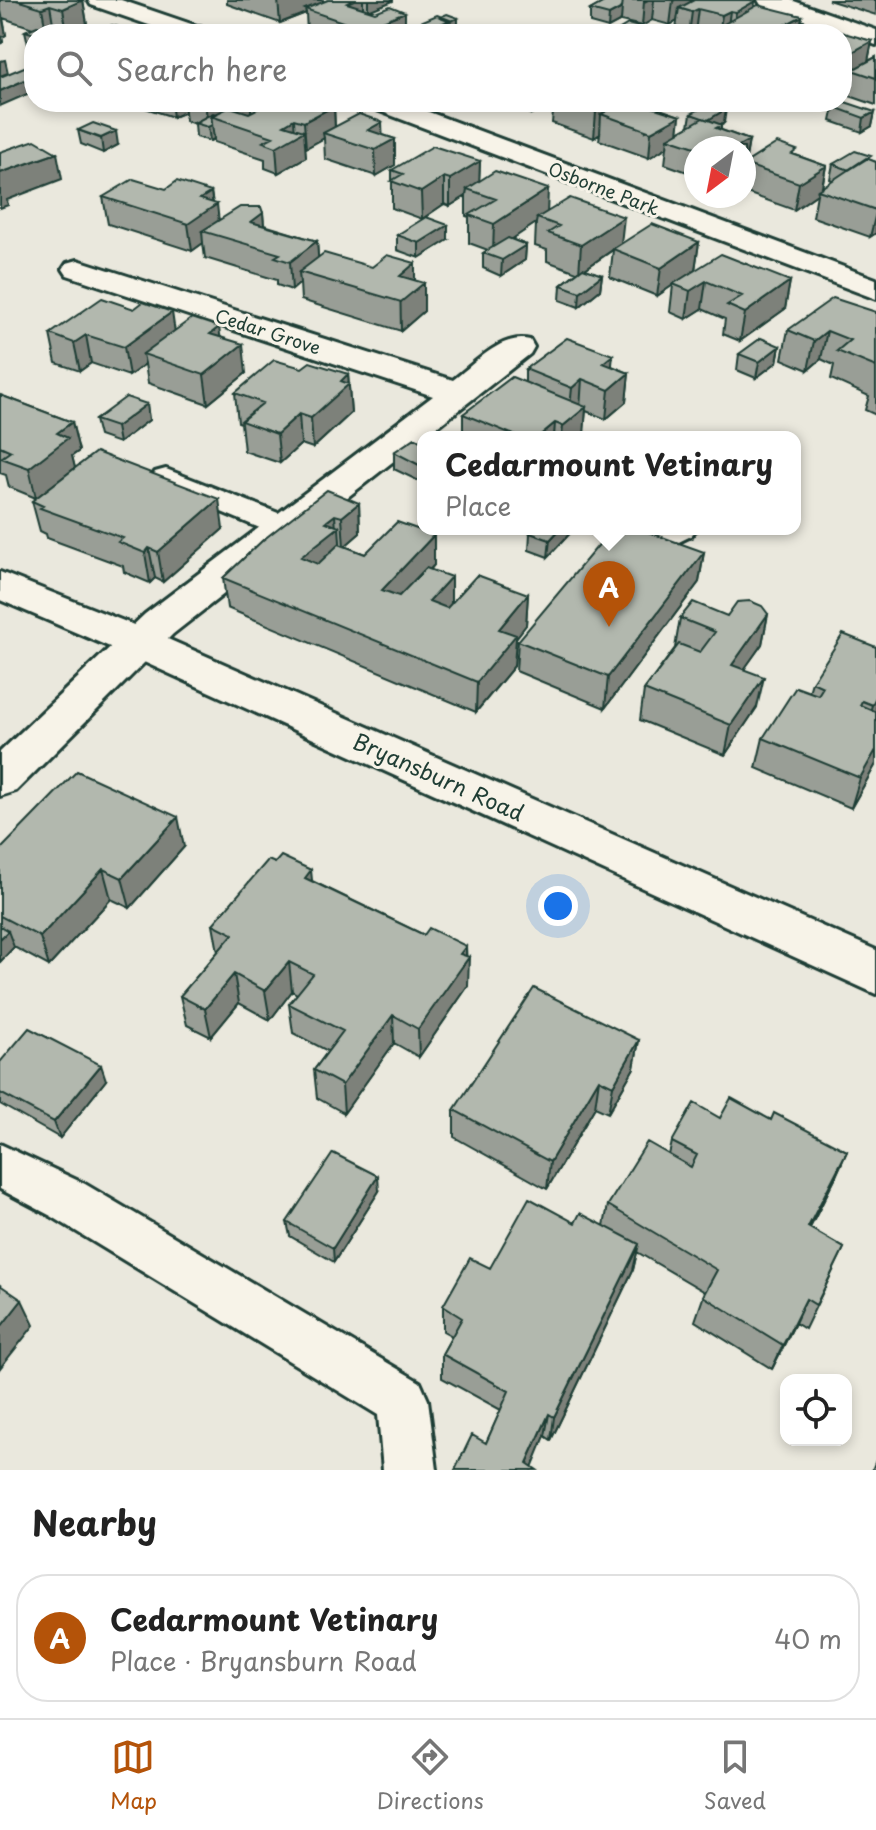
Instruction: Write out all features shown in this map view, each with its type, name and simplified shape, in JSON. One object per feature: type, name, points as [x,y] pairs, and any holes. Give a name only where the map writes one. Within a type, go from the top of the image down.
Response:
[{"type":"street","points":[[99,0],[169,24]]},
{"type":"street","points":[[769,0],[837,24]]},
{"type":"street","points":[[852,29],[876,38]]},
{"type":"street","name":"Osborne Park","points":[[404,112],[876,290]]},
{"type":"street","name":"Cedar Grove","points":[[78,269],[458,393]]},
{"type":"street","points":[[422,431],[458,393],[518,347]]},
{"type":"street","points":[[0,779],[159,624],[285,527],[413,440]]},
{"type":"street","name":"Bryansburn Road","points":[[0,585],[139,643],[876,973]]},
{"type":"lane","points":[[166,478],[285,527]]},
{"type":"lane","points":[[627,535],[654,544],[670,535]]},
{"type":"lane","points":[[0,1165],[68,1200],[402,1400],[410,1470]]},
{"type":"building","points":[[16,0],[83,0],[63,9],[50,5],[42,8]]},
{"type":"building","points":[[328,0],[354,0],[347,3],[375,12],[390,6],[405,12],[375,24],[348,24],[305,9]]},
{"type":"building","points":[[608,0],[623,0],[622,8],[609,15],[590,10]]},
{"type":"building","points":[[694,0],[755,1],[736,12],[722,15],[679,8]]},
{"type":"building","points":[[758,5],[802,16],[787,24],[724,24]]},
{"type":"building","points":[[447,14],[458,18],[450,21],[440,17]]},
{"type":"building","points":[[437,15],[450,20],[441,24],[416,24]]},
{"type":"building","points":[[852,35],[872,41],[852,52]]},
{"type":"building","points":[[876,57],[876,78],[852,70]]},
{"type":"building","points":[[24,67],[24,80],[0,91],[0,77]]},
{"type":"building","points":[[852,104],[875,112],[864,118],[848,112],[852,112]]},
{"type":"building","points":[[219,112],[323,112],[304,122],[294,119],[284,125],[304,131],[276,147],[263,142],[273,137],[211,116]]},
{"type":"building","points":[[668,112],[680,116],[651,132],[601,114]]},
{"type":"building","points":[[694,112],[721,112],[708,120],[691,114]]},
{"type":"building","points":[[213,113],[216,114],[211,116],[212,125],[208,127],[194,123]]},
{"type":"building","points":[[359,114],[382,122],[368,130],[395,139],[375,150],[323,133]]},
{"type":"building","points":[[703,118],[722,125],[716,128],[738,136],[684,136],[684,143],[668,138]]},
{"type":"building","points":[[93,123],[116,131],[101,138],[78,130]]},
{"type":"building","points":[[35,140],[57,153],[0,173],[0,152]]},
{"type":"building","points":[[777,143],[797,150],[792,154],[826,166],[799,183],[756,168],[756,156]]},
{"type":"building","points":[[433,146],[480,161],[450,179],[444,177],[421,192],[391,181],[403,174],[392,170]]},
{"type":"building","points":[[855,151],[871,156],[849,170],[833,164]]},
{"type":"building","points":[[866,158],[876,162],[876,210],[818,190]]},
{"type":"building","points":[[495,171],[548,189],[494,224],[469,215],[496,199],[467,189]]},
{"type":"building","points":[[133,179],[166,189],[177,181],[211,192],[200,199],[217,204],[188,224],[103,197]]},
{"type":"building","points":[[570,198],[624,217],[581,245],[548,233],[559,226],[537,218]]},
{"type":"building","points":[[240,207],[261,207],[263,213],[251,222],[317,241],[290,262],[275,257],[280,254],[202,231]]},
{"type":"building","points":[[426,217],[448,225],[419,243],[397,235]]},
{"type":"building","points":[[652,224],[699,242],[661,268],[613,249]]},
{"type":"building","points":[[508,238],[526,245],[502,260],[483,253]]},
{"type":"building","points":[[324,253],[372,267],[387,255],[415,263],[400,276],[424,283],[401,302],[299,272]]},
{"type":"building","points":[[721,254],[790,281],[745,313],[727,305],[742,296],[706,281],[690,291],[673,284]]},
{"type":"building","points":[[583,268],[602,275],[580,292],[561,285]]},
{"type":"building","points":[[102,298],[134,309],[143,302],[172,312],[124,347],[86,335],[74,343],[50,334]]},
{"type":"building","points":[[833,298],[876,312],[876,367],[837,351],[850,340],[827,331],[814,341],[788,330]]},
{"type":"building","points":[[192,318],[219,327],[210,334],[243,344],[204,375],[143,354]]},
{"type":"building","points":[[567,338],[613,355],[603,363],[629,373],[609,390],[582,379],[572,388],[525,369]]},
{"type":"building","points":[[761,338],[780,346],[759,362],[739,354]]},
{"type":"building","points":[[274,360],[302,368],[310,362],[348,374],[341,381],[349,384],[311,418],[299,414],[277,434],[241,421],[263,403],[235,393]]},
{"type":"building","points":[[512,377],[586,407],[563,426],[555,423],[545,431],[504,431],[463,414]]},
{"type":"building","points":[[0,395],[72,422],[57,433],[68,438],[29,468],[1,458],[11,451],[0,446]]},
{"type":"building","points":[[126,397],[147,404],[116,427],[95,420]]},
{"type":"building","points":[[415,438],[417,439],[417,464],[394,452]]},
{"type":"building","points":[[96,452],[219,499],[158,552],[149,548],[145,553],[118,542],[123,538],[40,508],[43,506],[32,501]]},
{"type":"building","points":[[327,490],[359,503],[342,517],[335,515],[326,522],[339,527],[301,557],[318,564],[339,544],[365,554],[397,522],[417,529],[417,535],[434,535],[382,590],[399,596],[426,568],[451,577],[429,601],[447,608],[477,575],[528,594],[499,629],[516,635],[477,682],[223,578],[263,540]]},
{"type":"building","points":[[536,535],[555,535],[550,540]]},
{"type":"building","points":[[607,535],[657,535],[704,552],[608,677],[518,641]]},
{"type":"building","points":[[750,601],[762,606],[768,614],[732,665],[764,677],[731,725],[644,690],[679,644],[700,652],[715,632],[680,618],[693,602],[727,616],[737,602]]},
{"type":"building","points":[[843,634],[876,647],[876,697],[872,705],[862,701],[860,705],[876,712],[876,750],[860,778],[763,738],[796,687],[818,695],[823,687],[812,682]]},
{"type":"building","points":[[77,771],[178,817],[122,878],[103,869],[40,937],[0,916],[0,850]]},
{"type":"building","points":[[281,856],[311,870],[305,878],[424,935],[429,928],[466,946],[460,954],[469,957],[418,1029],[393,1015],[342,1085],[314,1070],[343,1031],[289,1004],[313,974],[289,962],[265,991],[234,974],[205,1009],[180,996],[233,934],[213,924],[268,860],[275,863]]},
{"type":"building","points":[[0,926],[8,931],[0,939]]},
{"type":"building","points":[[534,988],[639,1040],[613,1086],[599,1079],[550,1162],[454,1110]]},
{"type":"building","points":[[29,1028],[101,1065],[54,1122],[0,1093],[0,1062]]},
{"type":"building","points":[[731,1098],[771,1120],[774,1113],[847,1151],[808,1227],[844,1248],[816,1305],[806,1299],[783,1345],[703,1296],[717,1270],[608,1205],[647,1142],[691,1167],[697,1155],[672,1142],[694,1103],[720,1118]]},
{"type":"building","points":[[333,1153],[378,1176],[333,1248],[287,1222]]},
{"type":"building","points":[[529,1198],[575,1223],[580,1213],[639,1244],[554,1417],[549,1414],[527,1463],[537,1470],[455,1470],[472,1435],[486,1443],[509,1391],[442,1354],[462,1318],[443,1306],[470,1258],[490,1268]]},
{"type":"building","points":[[0,1285],[22,1300],[0,1328]]},
{"type":"place","name":"Cedarmount Vetinary","points":[[609,627]]}]
